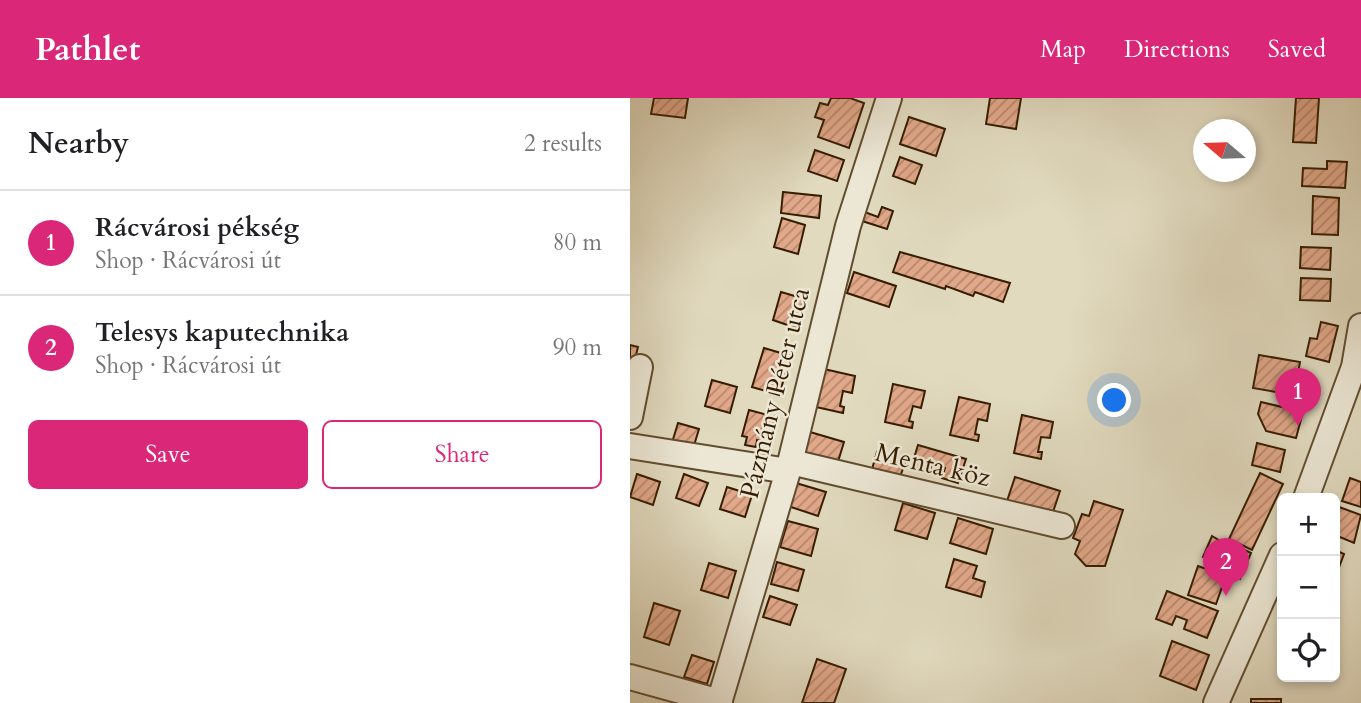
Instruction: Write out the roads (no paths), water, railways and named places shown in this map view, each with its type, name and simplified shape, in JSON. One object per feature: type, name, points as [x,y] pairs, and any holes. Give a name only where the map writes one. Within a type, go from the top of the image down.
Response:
[{"type":"street","name":"Pázmány Péter utca","points":[[719,703],[790,467],[848,226],[889,98]]},
{"type":"street","points":[[1308,493],[1354,367],[1361,326]]},
{"type":"street","points":[[630,417],[640,367]]},
{"type":"street","name":"Menta köz","points":[[630,446],[790,467],[1062,526]]},
{"type":"street","points":[[1216,703],[1282,556]]},
{"type":"street","points":[[630,677],[719,703]]},
{"type":"place","name":"Rácvárosi pékség","points":[[1298,426]]},
{"type":"place","name":"Telesys kaputechnika","points":[[1226,596]]}]
